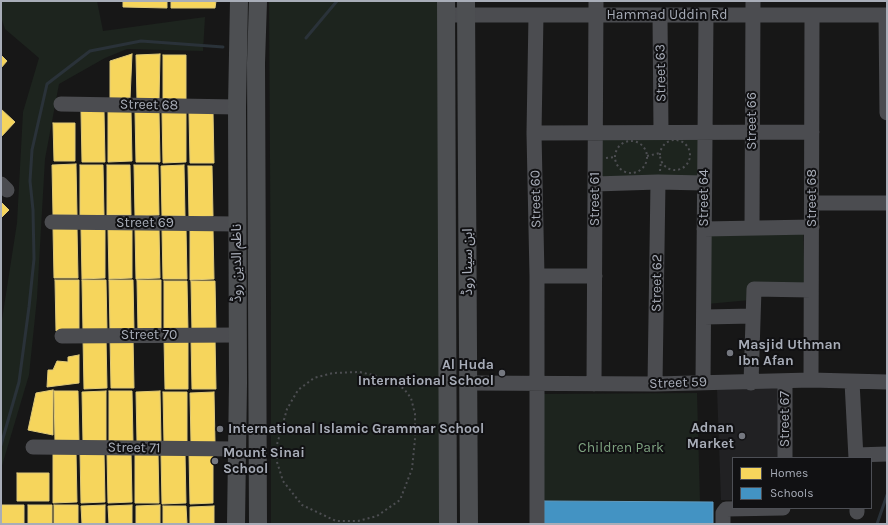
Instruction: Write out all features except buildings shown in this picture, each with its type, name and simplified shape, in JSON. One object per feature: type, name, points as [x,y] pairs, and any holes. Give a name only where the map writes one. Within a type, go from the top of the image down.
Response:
[{"type":"main road","name":"ناظم الدین روڈ","points":[[236,524],[238,383],[237,64],[239,1]]},
{"type":"main road","name":"ناظم الدین روڈ","points":[[258,1],[256,63],[258,524]]},
{"type":"main road","name":"ابن سینا روڈ","points":[[446,8],[448,524]]},
{"type":"main road","name":"ابن سینا روڈ","points":[[467,8],[469,524]]},
{"type":"main road","points":[[237,64],[256,63]]},
{"type":"street","name":"Hammad Uddin Rd","points":[[446,8],[467,8],[536,15],[596,8],[660,15],[706,15],[753,8],[812,15],[887,15]]},
{"type":"street","name":"Street 61","points":[[594,384],[596,8]]},
{"type":"street","name":"Street 66","points":[[752,227],[753,8]]},
{"type":"street","name":"Street 60","points":[[536,15],[534,132],[537,276],[537,524]]},
{"type":"street","name":"Street 63","points":[[660,15],[661,132]]},
{"type":"street","name":"Street 64","points":[[703,382],[706,15]]},
{"type":"street","name":"Street 68","points":[[812,15],[812,380]]},
{"type":"street","points":[[887,15],[887,113]]},
{"type":"street","name":"Street 68","points":[[61,104],[237,107]]},
{"type":"street","points":[[534,132],[812,132]]},
{"type":"street","points":[[595,184],[658,182],[704,183]]},
{"type":"street","name":"Street 62","points":[[655,384],[658,182]]},
{"type":"street","points":[[812,204],[887,203]]},
{"type":"street","name":"Street 69","points":[[52,222],[237,224]]},
{"type":"street","points":[[704,229],[812,227]]},
{"type":"street","points":[[537,276],[595,276]]},
{"type":"street","points":[[751,383],[754,289],[812,290]]},
{"type":"street","points":[[704,317],[754,316]]},
{"type":"street","name":"Street 70","points":[[62,336],[237,335]]},
{"type":"street","name":"Street 59","points":[[469,383],[655,384],[703,382],[751,383],[812,380],[887,382]]},
{"type":"street","name":"Street 67","points":[[785,381],[785,457]]},
{"type":"street","points":[[852,382],[856,456],[887,454]]},
{"type":"street","name":"Street 71","points":[[32,446],[236,448]]},
{"type":"street","points":[[723,517],[726,508],[732,508]]},
{"type":"path","points":[[675,140],[684,143],[689,150],[690,155],[689,160],[682,168],[672,170],[663,165],[660,154],[666,142],[675,140]]},
{"type":"path","points":[[628,142],[634,142],[643,146],[647,156],[644,166],[641,169],[631,173],[622,170],[616,162],[615,156],[619,147],[628,142]]},
{"type":"path","points":[[647,156],[660,154]]},
{"type":"path","points":[[360,372],[389,379],[404,389],[411,398],[415,414],[415,439],[412,469],[400,500],[377,516],[358,522],[336,521],[302,505],[283,481],[276,448],[288,409],[298,390],[314,378],[333,373],[360,372]]},
{"type":"path","points":[[270,448],[276,448]]},
{"type":"shaded area","name":"Adnan Market","points":[[781,387],[784,457],[732,457],[732,500],[721,500],[717,389]]},
{"type":"green space","points":[[1,1],[97,1],[103,31],[205,17],[203,51],[127,49],[105,58],[59,84],[45,159],[37,298],[29,375],[1,469],[1,326],[17,223],[23,112],[39,58],[5,29],[1,17]]},
{"type":"green space","points":[[269,1],[441,1],[443,524],[271,524]]},
{"type":"green space","points":[[598,134],[700,135],[699,182],[598,181]]},
{"type":"green space","points":[[803,230],[805,286],[751,287],[750,300],[707,304],[708,231]]},
{"type":"green space","name":"Children Park","points":[[697,393],[700,502],[544,501],[543,394]]},
{"type":"waterway","points":[[306,38],[337,1]]},
{"type":"waterway","points":[[1,445],[19,382],[29,307],[34,259],[33,210],[30,181],[32,150],[47,84],[90,51],[141,41],[223,47]]},
{"type":"waterway","points":[[877,524],[887,495]]},
{"type":"place","name":"Masjid Uthman Ibn Afan","points":[[730,353]]},
{"type":"place","name":"Al Huda International School","points":[[502,373]]},
{"type":"place","name":"International Islamic Grammar School","points":[[220,429]]},
{"type":"place","name":"Adnan Market","points":[[742,436]]},
{"type":"place","name":"Mount Sinai School","points":[[215,461]]}]
